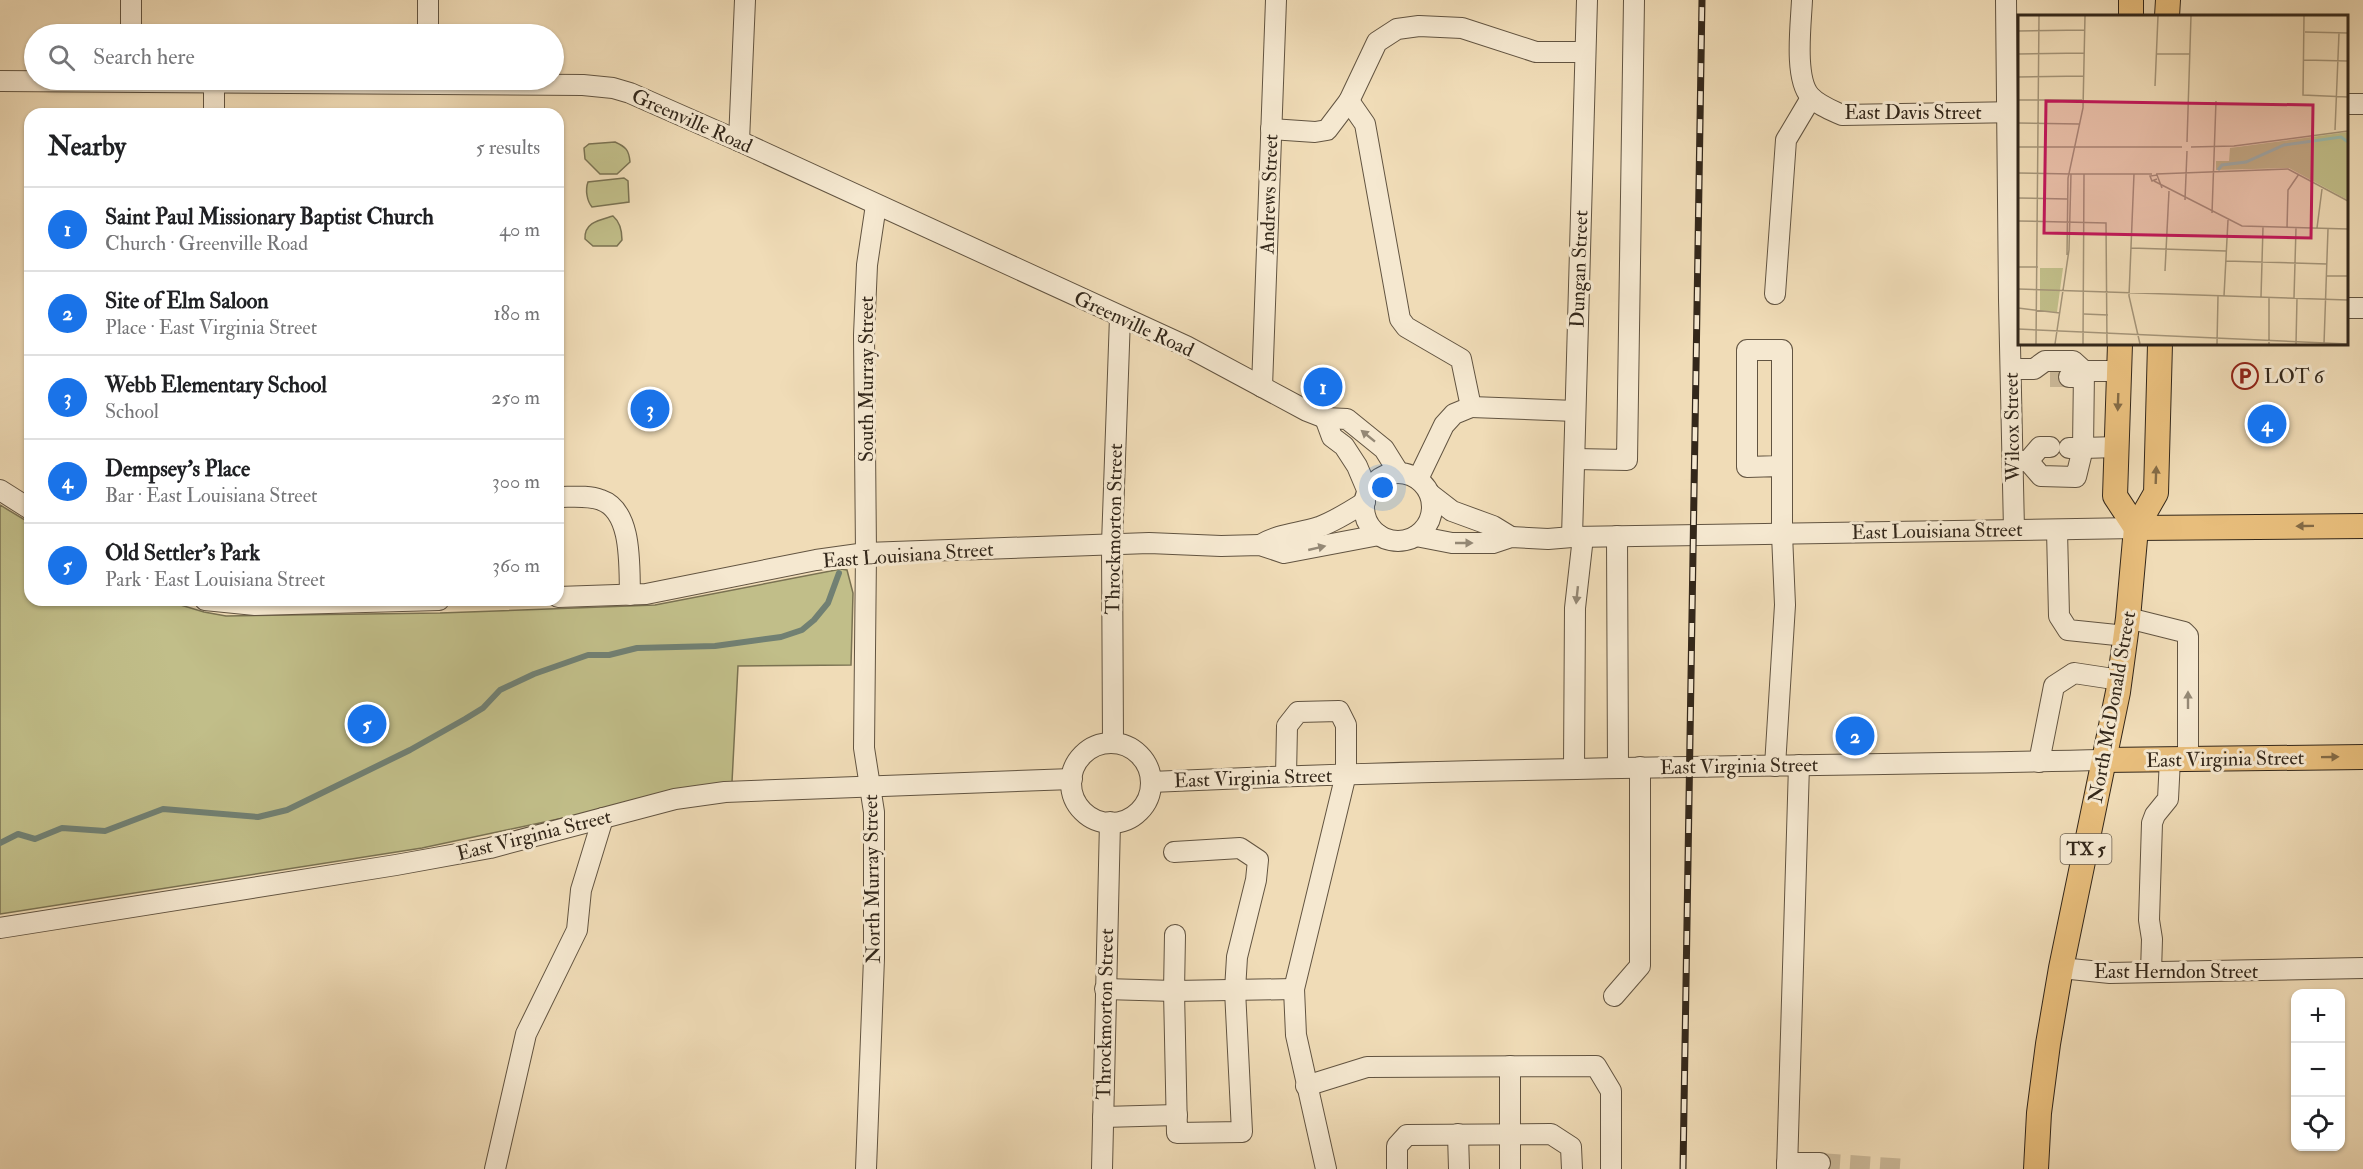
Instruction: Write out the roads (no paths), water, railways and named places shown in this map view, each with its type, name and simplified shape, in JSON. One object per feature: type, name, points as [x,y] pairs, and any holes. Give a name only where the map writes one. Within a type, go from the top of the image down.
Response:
[{"type":"main road","points":[[2130,15],[2131,0]]},
{"type":"main road","points":[[2167,15],[2168,0]]},
{"type":"main road","points":[[2120,345],[2115,496],[2136,528]]},
{"type":"main road","name":"TX 5","points":[[2136,528],[2156,493],[2160,345]]},
{"type":"main road","name":"East Louisiana Street","points":[[2136,528],[2363,526]]},
{"type":"main road","name":"North McDonald Street","points":[[2036,1169],[2043,1082],[2061,968],[2120,680],[2136,528]]},
{"type":"main road","name":"East Virginia Street","points":[[2104,760],[2363,757]]},
{"type":"street","points":[[131,0],[131,24]]},
{"type":"street","points":[[428,0],[428,24]]},
{"type":"street","points":[[740,141],[745,0]]},
{"type":"street","name":"Andrews Street","points":[[1262,387],[1276,0]]},
{"type":"street","name":"Dungan Street","points":[[1574,769],[1578,537],[1575,411],[1587,0]]},
{"type":"street","points":[[1575,459],[1627,460],[1634,0]]},
{"type":"street","points":[[1775,294],[1786,140],[1811,98],[1805,90],[1800,71],[1802,0]]},
{"type":"street","name":"Wilcox Street","points":[[2006,0],[2014,112],[2011,369],[2021,461],[2014,530]]},
{"type":"street","points":[[1271,129],[1315,132],[1327,130],[1349,101],[1377,42],[1397,29],[1419,26],[1462,28],[1536,52],[1585,52]]},
{"type":"street","name":"Greenville Road","points":[[0,81],[24,81]]},
{"type":"street","name":"Greenville Road","points":[[564,85],[613,88],[740,141],[1186,346],[1325,418],[1347,419],[1384,449],[1415,482]]},
{"type":"street","points":[[214,90],[214,108]]},
{"type":"street","name":"East Davis Street","points":[[1811,98],[1842,115],[2014,112]]},
{"type":"street","points":[[1349,101],[1365,124],[1400,320],[1406,327],[1461,359],[1471,408]]},
{"type":"street","name":"South Murray Street","points":[[866,553],[865,299],[867,265],[876,205]]},
{"type":"street","name":"Throckmorton Street","points":[[1113,742],[1112,544],[1120,316]]},
{"type":"street","points":[[1775,765],[1785,605],[1782,534],[1782,466],[1782,350],[1747,350],[1747,467],[1782,466]]},
{"type":"street","points":[[2011,369],[2059,373],[2119,371]]},
{"type":"street","points":[[2059,373],[2067,447],[2076,477],[2041,477],[2021,461],[2040,447],[2067,447],[2117,447]]},
{"type":"street","points":[[1415,482],[1444,425],[1454,414],[1471,408],[1575,411]]},
{"type":"street","points":[[1325,418],[1332,437],[1344,446],[1357,466],[1366,497],[1367,521],[1379,535],[1397,541],[1416,536],[1423,530],[1432,513],[1415,482]]},
{"type":"street","points":[[1366,497],[1381,478],[1415,482]]},
{"type":"street","name":"East Louisiana Street","points":[[1415,482],[1452,511],[1493,526],[1511,537]]},
{"type":"street","points":[[0,490],[24,505]]},
{"type":"street","points":[[564,497],[601,500],[618,513],[626,536],[630,595]]},
{"type":"street","name":"East Louisiana Street","points":[[1260,545],[1276,536],[1319,527],[1350,512],[1366,497]]},
{"type":"street","name":"East Louisiana Street","points":[[1416,536],[1452,543],[1493,543],[1511,537],[1548,539],[2136,528]]},
{"type":"street","points":[[2056,530],[2060,616],[2068,630],[2127,627],[2184,632],[2188,636],[2179,759],[2168,799],[2155,815],[2152,823],[2149,920],[2152,939],[2151,972]]},
{"type":"street","name":"East Louisiana Street","points":[[564,597],[630,595],[687,587],[816,560],[866,553],[1112,544],[1260,545],[1284,553],[1299,552],[1379,535]]},
{"type":"street","points":[[1617,536],[1618,768]]},
{"type":"street","name":"North Murray Street","points":[[866,553],[864,748],[874,812],[874,958],[866,1169]]},
{"type":"street","points":[[2039,762],[2054,686],[2074,673],[2120,680]]},
{"type":"street","points":[[1286,776],[1287,726],[1298,712],[1339,711],[1346,725],[1346,774],[1294,989],[1296,1035],[1326,1169]]},
{"type":"street","points":[[1113,742],[1126,745],[1137,752],[1146,762],[1151,774],[1151,782],[1148,799],[1141,810],[1131,818],[1110,822],[1092,818],[1082,810],[1074,798],[1072,779],[1078,760],[1087,750],[1099,744],[1113,742]]},
{"type":"street","name":"East Virginia Street","points":[[1151,782],[1346,774],[1640,767],[2104,760]]},
{"type":"street","points":[[1799,765],[1787,1166],[1820,1163]]},
{"type":"street","points":[[1614,996],[1640,966],[1640,767]]},
{"type":"street","name":"East Virginia Street","points":[[0,927],[396,865],[490,848],[675,799],[707,794],[1072,779]]},
{"type":"street","points":[[495,1169],[526,1034],[577,930],[581,890],[603,818]]},
{"type":"street","name":"Throckmorton Street","points":[[1102,1169],[1110,822]]},
{"type":"street","points":[[1174,852],[1240,848],[1258,860],[1256,880],[1237,957],[1235,990],[1242,1132],[1177,1132],[1173,991],[1175,935]]},
{"type":"street","name":"East Herndon Street","points":[[2061,968],[2103,973],[2363,968]]},
{"type":"street","points":[[1105,988],[1173,991],[1294,989]]},
{"type":"street","points":[[1510,1066],[1510,1169]]},
{"type":"street","points":[[1306,1086],[1367,1067],[1596,1066],[1611,1091],[1611,1169]]},
{"type":"street","points":[[1102,1117],[1177,1115]]},
{"type":"street","points":[[1396,1169],[1397,1146],[1407,1135],[1510,1133],[1551,1134],[1571,1147],[1572,1169]]},
{"type":"street","points":[[1458,1134],[1459,1169]]},
{"type":"waterway","points":[[0,843],[18,834],[35,839],[62,828],[105,831],[163,809],[258,817],[287,810],[410,750],[483,708],[500,690],[534,674],[588,655],[609,655],[637,648],[715,646],[781,637],[802,630],[828,603],[839,573]]},
{"type":"tunnel","points":[[2050,377],[2069,377]]},
{"type":"tunnel","points":[[1820,1163],[1906,1169]]},
{"type":"railway","points":[[1683,1169],[1702,0]]},
{"type":"place","name":"LOT 6","points":[[2245,376]]},
{"type":"place","name":"Saint Paul Missionary Baptist Church","points":[[1323,387]]},
{"type":"place","name":"Webb Elementary School","points":[[650,409]]},
{"type":"place","name":"Dempsey's Place","points":[[2267,424]]},
{"type":"place","name":"Old Settler's Park","points":[[367,724]]},
{"type":"place","name":"Site of Elm Saloon","points":[[1855,736]]}]
